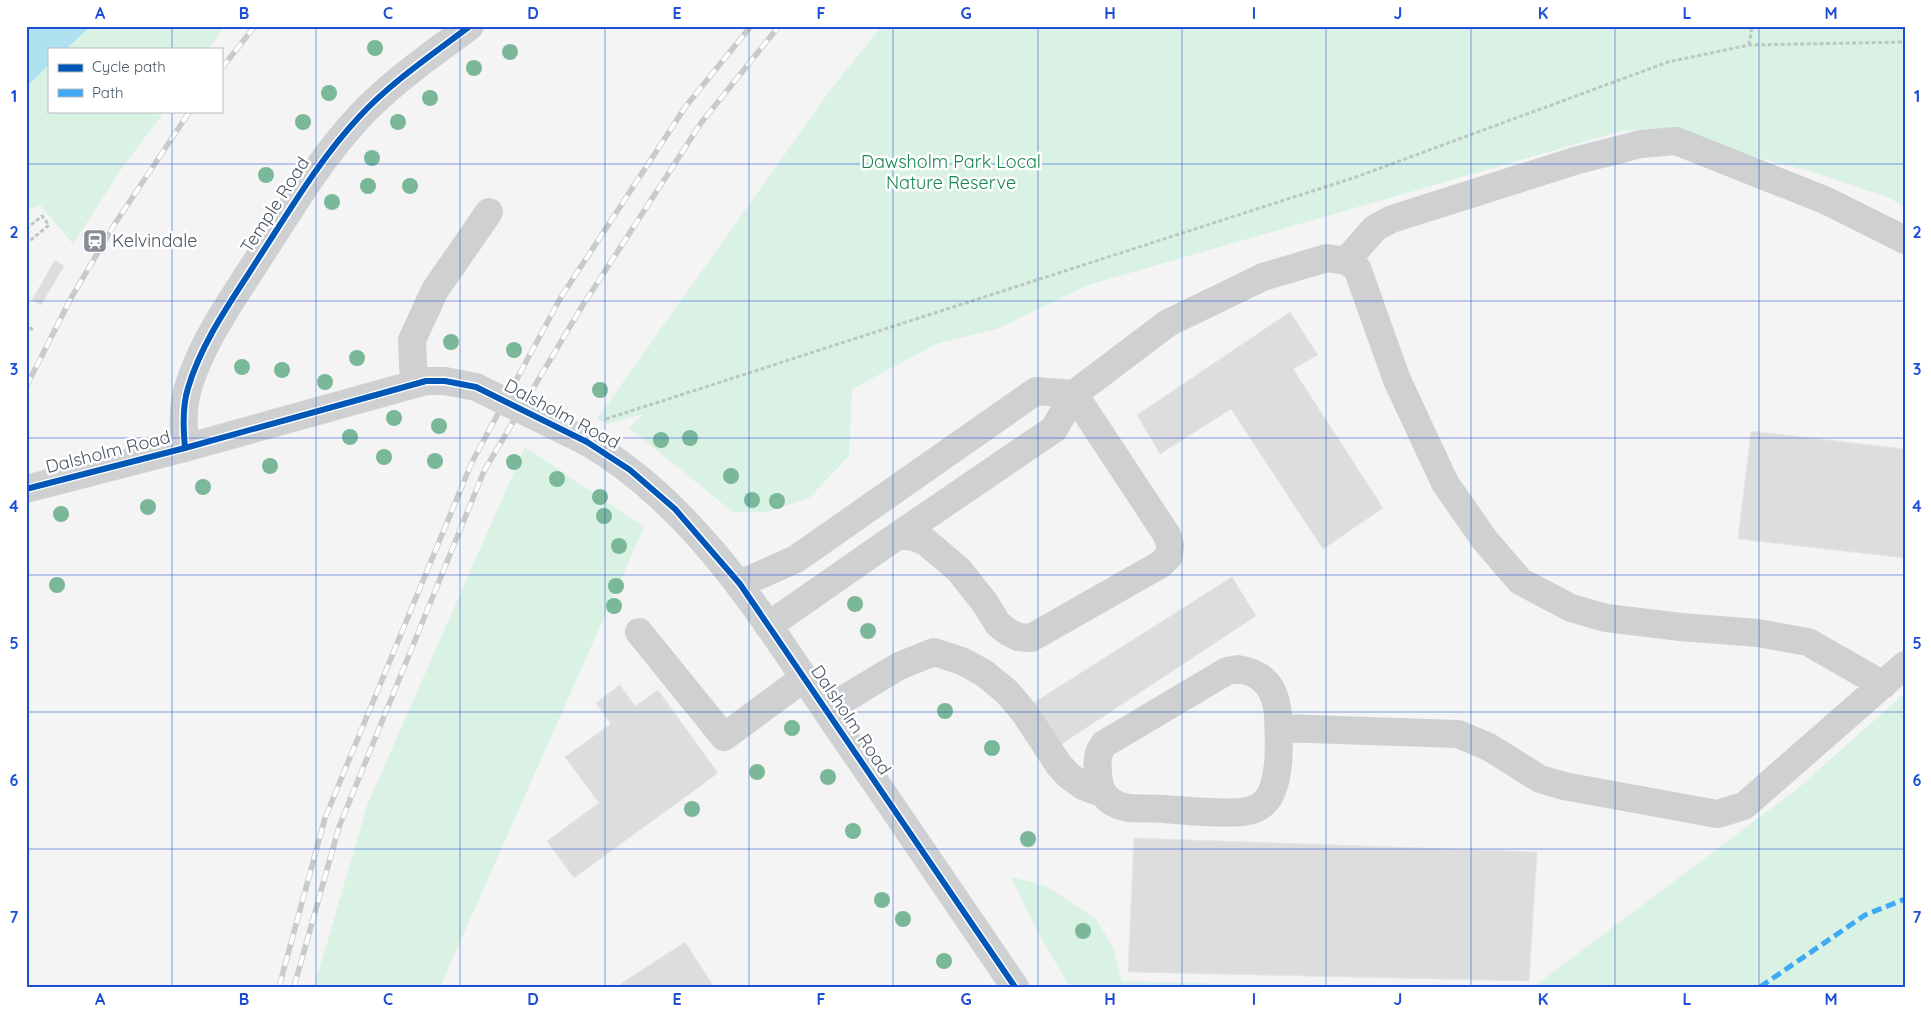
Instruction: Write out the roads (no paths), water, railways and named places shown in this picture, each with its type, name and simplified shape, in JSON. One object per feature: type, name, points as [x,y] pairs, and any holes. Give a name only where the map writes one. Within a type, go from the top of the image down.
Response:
[{"type":"street","name":"Temple Road","points":[[185,448],[182,424],[187,390],[198,357],[220,318],[323,159],[360,116],[412,70],[470,26]]},
{"type":"street","points":[[1346,261],[1375,228],[1392,219],[1578,160],[1641,144],[1676,141],[1827,201],[1905,240]]},
{"type":"street","points":[[420,382],[412,340],[434,290],[489,212]]},
{"type":"street","points":[[768,626],[1054,429],[1074,394],[1168,323],[1264,277],[1326,258],[1346,261],[1356,268],[1397,380],[1445,482],[1484,539],[1520,581],[1571,608],[1606,618],[1681,627],[1758,632],[1808,642],[1883,685]]},
{"type":"street","name":"Dalsholm Road","points":[[26,489],[185,448],[420,382],[445,381],[476,387],[587,442],[609,455],[653,489],[675,509],[740,584],[1015,987]]},
{"type":"street","points":[[740,584],[796,559],[1036,391],[1074,394]]},
{"type":"street","points":[[900,534],[926,542],[959,570],[1003,628],[1018,637],[1031,638],[1161,564],[1169,556],[1170,546],[1162,526],[1074,394]]},
{"type":"street","points":[[639,632],[724,737],[804,678]]},
{"type":"street","points":[[826,710],[899,666],[934,652],[962,661],[984,673],[1007,692],[1024,712],[1059,765],[1069,776],[1082,786],[1102,793],[1113,803],[1129,808],[1245,812],[1264,803],[1276,782],[1278,728],[1277,701],[1273,691],[1266,682],[1253,673],[1238,668],[1227,672],[1104,744],[1099,752],[1097,762],[1099,784],[1102,793]]},
{"type":"street","points":[[1278,728],[1458,734],[1489,747],[1540,779],[1564,786],[1717,814],[1744,806],[1905,665]]},
{"type":"street","points":[[1040,736],[1057,749],[1097,762]]},
{"type":"water","points":[[26,26],[91,26],[67,48],[48,48],[48,66],[26,87]]},
{"type":"railway","points":[[222,68],[255,26]]},
{"type":"railway","points":[[279,987],[325,818],[472,462],[561,297],[686,106],[751,26]]},
{"type":"railway","points":[[294,987],[339,827],[484,471],[581,308],[701,123],[779,26]]},
{"type":"railway","points":[[26,387],[71,298],[116,222],[189,112]]},
{"type":"place","name":"Kelvindale","points":[[95,241]]},
{"type":"park label","name":"Dawsholm Park Local Nature Reserve","points":[[951,172]]}]
